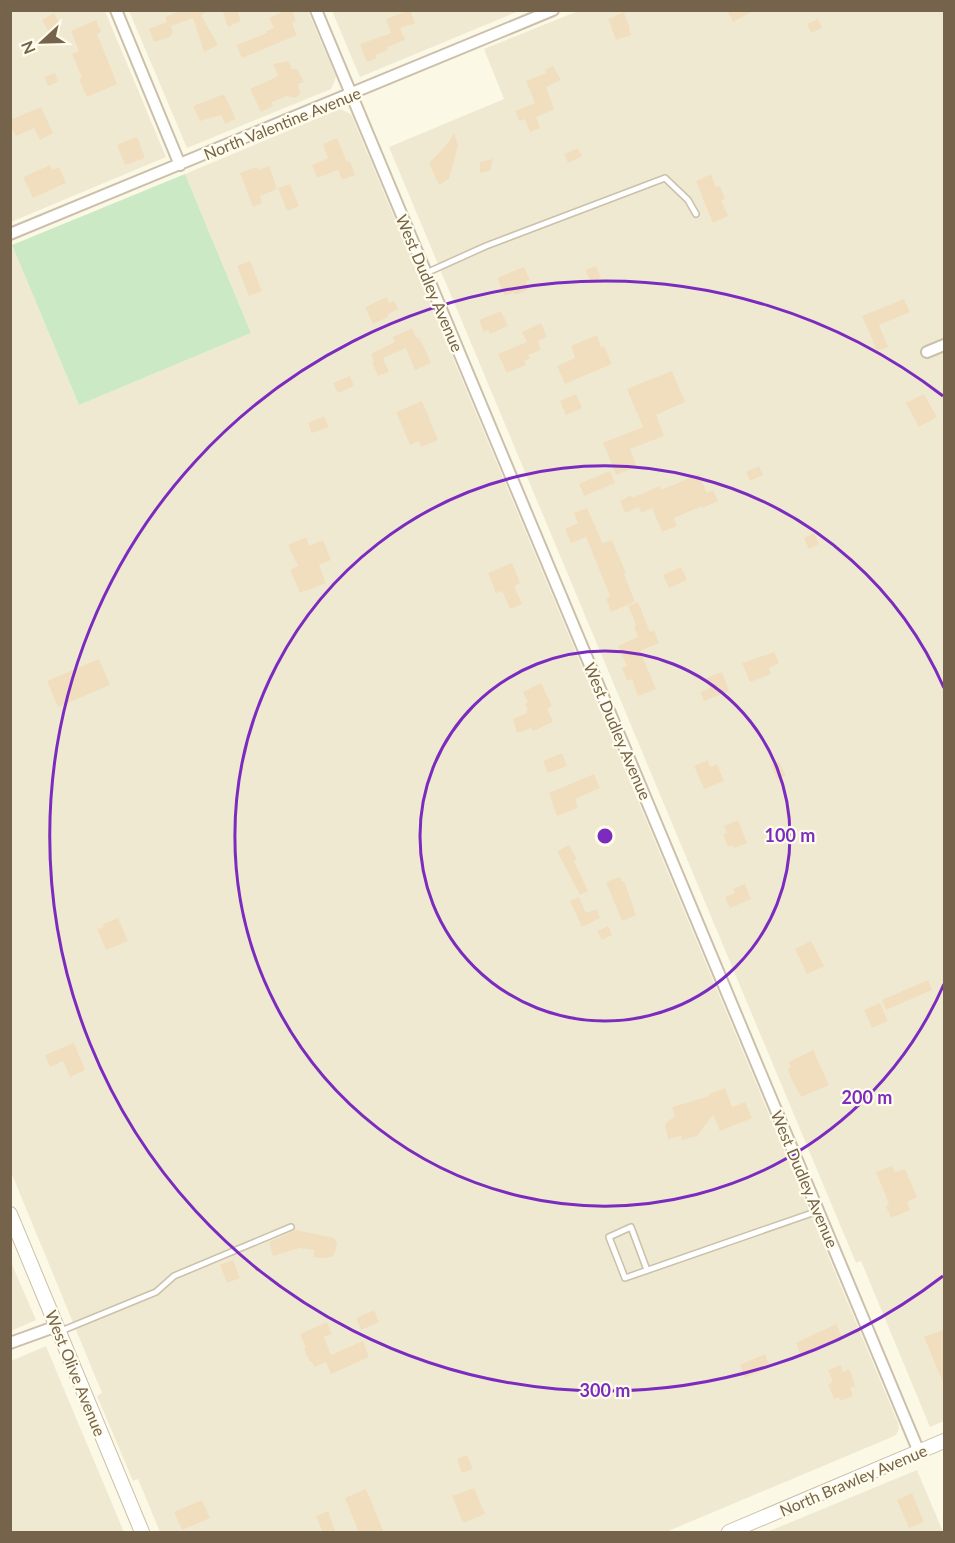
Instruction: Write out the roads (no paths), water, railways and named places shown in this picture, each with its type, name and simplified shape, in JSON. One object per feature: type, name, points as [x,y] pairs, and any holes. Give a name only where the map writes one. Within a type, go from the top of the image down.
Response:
[{"type":"main road","name":"West Olive Avenue","points":[[10,1214],[142,1533]]},
{"type":"main road","name":"North Brawley Avenue","points":[[729,1533],[945,1441]]},
{"type":"street","points":[[116,10],[180,165]]},
{"type":"street","name":"West Dudley Avenue","points":[[316,10],[919,1452]]},
{"type":"street","name":"North Valentine Avenue","points":[[10,234],[553,10]]},
{"type":"street","points":[[927,352],[945,345]]},
{"type":"street","points":[[10,1343],[58,1328]]},
{"type":"lane","points":[[426,273],[486,246],[665,178],[688,200],[696,214]]},
{"type":"lane","points":[[647,1270],[631,1227],[609,1236],[625,1278],[818,1211]]},
{"type":"lane","points":[[58,1328],[156,1292],[182,1272],[291,1227]]}]
